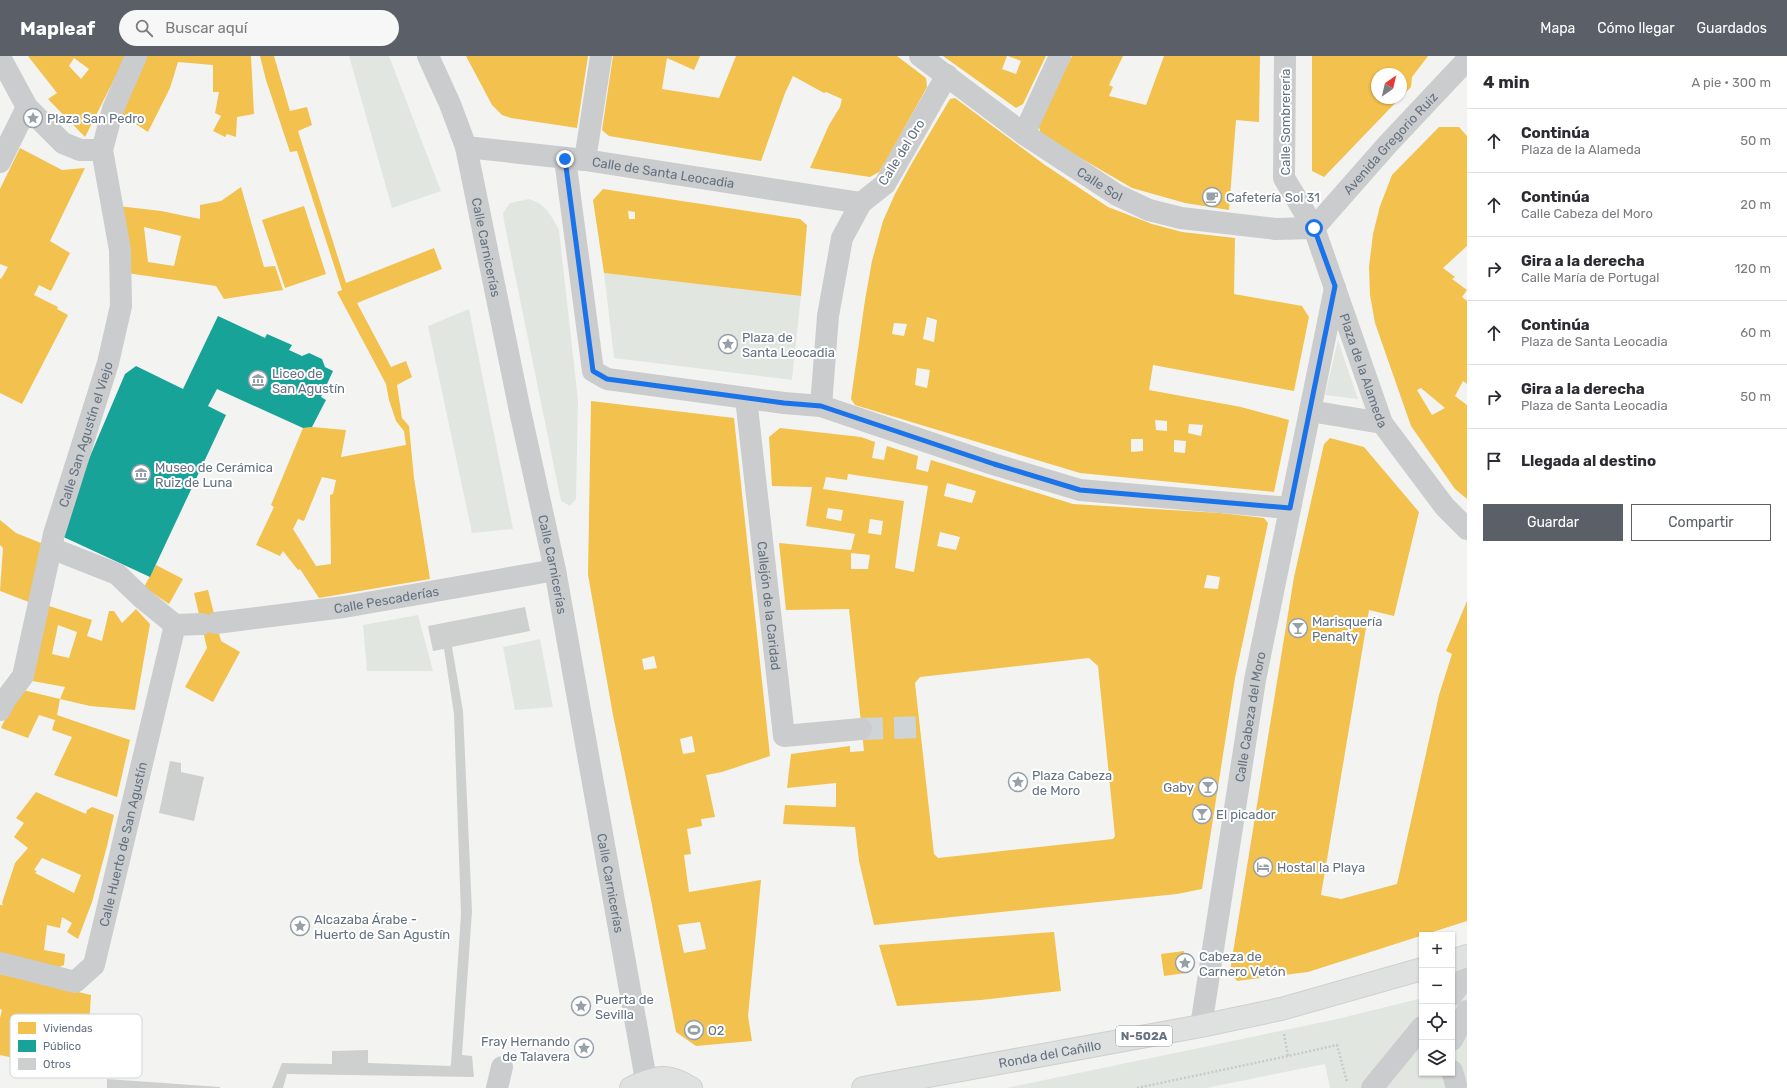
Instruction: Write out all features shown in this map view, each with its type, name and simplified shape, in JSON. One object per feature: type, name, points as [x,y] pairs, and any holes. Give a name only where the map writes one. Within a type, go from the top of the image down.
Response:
[{"type":"main road","points":[[1455,960],[1467,956]]},
{"type":"main road","name":"Ronda del Cañillo","points":[[863,1088],[1281,1010],[1419,970]]},
{"type":"main road","points":[[636,1086],[663,1076],[677,1080],[691,1088]]},
{"type":"street","points":[[0,57],[27,107],[63,143],[80,150],[102,150],[113,108],[136,56]]},
{"type":"street","name":"Calle Carnicerías","points":[[428,56],[450,104],[466,147],[520,411],[555,570],[636,1086]]},
{"type":"street","points":[[600,56],[575,160],[593,371],[607,379],[746,398],[821,406],[994,464],[1080,490],[1290,508]]},
{"type":"street","name":"Calle Sol","points":[[920,56],[1024,134],[1117,195],[1149,210],[1181,218],[1276,229],[1314,228]]},
{"type":"street","points":[[1024,134],[1060,56]]},
{"type":"street","name":"Calle Sombrerería","points":[[1285,56],[1284,178],[1314,228]]},
{"type":"street","name":"Avenida Gregorio Ruiz","points":[[1314,228],[1387,144],[1463,73]]},
{"type":"street","name":"Calle del Oro","points":[[821,406],[828,316],[842,238],[861,203],[885,184],[947,75]]},
{"type":"street","points":[[0,162],[27,107]]},
{"type":"street","name":"Calle de Santa Leocadia","points":[[466,147],[575,160],[861,203]]},
{"type":"street","name":"Calle San Agustín el Viejo","points":[[0,710],[5,700],[23,676],[51,548],[108,363],[121,306],[120,250],[102,150]]},
{"type":"street","name":"Plaza de la Alameda","points":[[1314,228],[1335,286],[1382,423],[1310,411],[1335,286]]},
{"type":"street","name":"Callejón de la Caridad","points":[[746,398],[784,736],[861,729]]},
{"type":"street","name":"Calle Cabeza del Moro","points":[[1201,1026],[1255,680],[1310,411]]},
{"type":"street","points":[[1382,423],[1445,507],[1467,529]]},
{"type":"street","points":[[51,548],[117,574],[142,598],[175,625]]},
{"type":"street","name":"Calle Pescaderías","points":[[175,625],[209,623],[344,607],[555,570]]},
{"type":"street","name":"Calle Huerto de San Agustín","points":[[0,964],[75,982],[94,964],[175,625]]},
{"type":"street","points":[[1455,991],[1467,975]]},
{"type":"street","points":[[1455,1034],[1467,1011]]},
{"type":"street","points":[[1372,1088],[1419,1031]]},
{"type":"street","points":[[496,1088],[502,1067]]},
{"type":"street","points":[[1453,1076],[1457,1088]]},
{"type":"path","points":[[1281,1010],[1288,1056]]},
{"type":"path","points":[[1137,1088],[1337,1045],[1348,1088]]},
{"type":"shaded area","points":[[349,56],[389,56],[441,191],[392,208]]},
{"type":"shaded area","points":[[529,199],[544,207],[559,230],[578,400],[576,499],[570,506],[561,501],[504,221],[503,213],[510,203]]},
{"type":"shaded area","points":[[604,273],[801,296],[792,380],[614,358]]},
{"type":"shaded area","points":[[469,309],[513,529],[472,533],[428,326]]},
{"type":"shaded area","points":[[1338,340],[1358,399],[1325,395]]},
{"type":"shaded area","points":[[418,615],[433,671],[367,671],[363,625]]},
{"type":"shaded area","points":[[540,639],[553,707],[515,710],[503,647]]},
{"type":"shaded area","points":[[1467,985],[1467,1088],[1330,1088],[1325,1064],[1206,1088],[1006,1088],[1333,1020],[1419,999],[1419,1076],[1455,1076],[1455,988]]},
{"type":"building: Viviendas","points":[[28,56],[126,56],[85,137],[48,99],[57,93]],"holes":[[[74,58],[89,69],[81,79],[69,66]]]},
{"type":"building: Viviendas","points":[[145,56],[251,56],[254,114],[237,117],[236,137],[227,134],[225,137],[213,131],[221,116],[215,113],[219,92],[213,92],[213,65],[178,62],[170,88],[148,132],[122,115]]},
{"type":"building: Viviendas","points":[[260,56],[274,56],[290,111],[307,107],[312,125],[298,131],[346,283],[434,248],[442,269],[357,303],[391,367],[406,361],[412,377],[397,385],[402,418],[409,426],[414,478],[430,579],[319,598],[300,569],[298,570],[283,551],[280,556],[256,545],[274,507],[271,505],[303,428],[312,427],[346,430],[341,457],[406,445],[404,431],[396,421],[389,400],[386,384],[337,292],[342,290],[297,151],[290,152],[266,80]],"holes":[[[322,477],[336,480],[333,494],[330,495],[331,564],[316,566],[293,529],[298,519],[304,521]]]},
{"type":"building: Viviendas","points":[[466,56],[588,56],[577,128],[511,118],[502,115],[492,105]]},
{"type":"building: Viviendas","points":[[613,56],[700,56],[694,70],[667,58],[662,89],[719,98],[736,56],[897,56],[926,78],[927,87],[879,172],[870,177],[810,168],[829,125],[840,107],[842,99],[826,92],[824,93],[793,76],[785,93],[761,161],[609,136],[602,130]]},
{"type":"building: Viviendas","points":[[943,56],[1007,56],[1002,69],[1016,74],[1021,61],[1008,56],[1046,56],[1023,104],[1016,108]]},
{"type":"building: Viviendas","points":[[1072,56],[1123,56],[1109,85],[1113,87],[1109,96],[1146,105],[1164,56],[1260,56],[1259,122],[1236,120],[1229,210],[1185,203],[1132,188],[1041,135],[1038,124]]},
{"type":"building: Viviendas","points":[[1312,56],[1428,56],[1412,77],[1411,87],[1407,91],[1407,68],[1371,68],[1371,104],[1394,104],[1324,177],[1312,171]]},
{"type":"building: Viviendas","points":[[955,98],[1045,165],[1108,207],[1152,224],[1182,232],[1235,238],[1234,294],[1302,306],[1309,317],[1294,391],[1153,365],[1149,390],[1241,407],[1289,420],[1274,492],[1080,473],[855,405],[851,399],[865,300],[872,261],[883,221],[895,194],[912,163],[950,99]],"holes":[[[927,317],[937,320],[934,342],[923,339]],[[894,323],[907,324],[904,336],[892,334]],[[917,368],[930,370],[927,388],[915,385]],[[1155,420],[1167,421],[1167,431],[1156,430]],[[1189,424],[1203,425],[1201,436],[1188,433]],[[1131,439],[1143,439],[1143,451],[1131,452]],[[1174,440],[1186,441],[1185,453],[1174,452]]]},
{"type":"building: Viviendas","points":[[1439,127],[1459,127],[1467,136],[1467,246],[1443,268],[1455,277],[1452,279],[1467,290],[1462,297],[1467,301],[1467,384],[1463,381],[1455,396],[1467,405],[1467,499],[1455,489],[1411,426],[1375,323],[1370,295],[1369,267],[1373,234],[1380,206],[1392,175]],"holes":[[[1421,388],[1445,408],[1432,415],[1417,390]]]},
{"type":"building: Viviendas","points":[[20,148],[62,170],[85,168],[50,241],[70,253],[51,291],[39,285],[34,295],[58,307],[57,309],[68,315],[22,404],[0,393],[0,278],[1,279],[8,267],[0,264],[0,189]]},
{"type":"building: Viviendas","points":[[241,187],[264,267],[275,266],[283,290],[224,299],[216,286],[127,273],[118,206],[161,211],[200,219],[200,205],[221,201]],"holes":[[[144,227],[181,236],[174,266],[148,262]]]},
{"type":"building: Viviendas","points":[[603,189],[800,219],[807,225],[801,296],[604,273],[593,200]],"holes":[[[628,211],[635,212],[635,219],[629,219]]]},
{"type":"building: Viviendas","points":[[304,206],[326,274],[285,288],[262,220]]},
{"type":"building: Viviendas","points":[[591,401],[734,418],[770,756],[722,772],[706,775],[715,817],[701,819],[702,826],[687,829],[691,854],[684,855],[689,892],[761,880],[748,1016],[752,1041],[696,1046],[676,1032],[651,900],[613,715],[588,575]],"holes":[[[654,656],[657,668],[644,670],[642,659]],[[692,736],[695,752],[683,754],[680,739]],[[700,922],[706,949],[684,953],[678,925]]]},
{"type":"building: Viviendas","points":[[780,428],[861,437],[875,442],[872,458],[884,460],[887,446],[918,456],[916,469],[928,472],[931,460],[1073,504],[1220,513],[1264,518],[1268,523],[1235,678],[1202,889],[1177,894],[874,925],[859,861],[855,827],[783,824],[785,805],[836,807],[836,783],[787,788],[791,754],[850,746],[850,752],[864,751],[849,609],[786,610],[779,543],[851,550],[855,534],[806,526],[812,487],[772,486],[769,437]],"holes":[[[848,474],[928,486],[914,572],[895,568],[904,501],[823,489],[826,477],[847,480]],[[947,483],[976,491],[972,503],[944,496]],[[828,508],[843,510],[841,521],[826,518]],[[870,519],[883,521],[881,535],[868,533]],[[940,532],[960,537],[956,550],[937,546]],[[851,553],[870,555],[868,569],[851,569]],[[1207,575],[1220,577],[1218,589],[1204,588]],[[1089,658],[1098,666],[1115,836],[1113,839],[938,858],[934,854],[915,683],[920,677]]]},
{"type":"building: Viviendas","points":[[1330,438],[1364,447],[1419,512],[1394,616],[1369,610],[1321,895],[1341,899],[1397,884],[1439,695],[1452,654],[1446,651],[1467,601],[1467,921],[1433,932],[1419,932],[1419,936],[1308,972],[1237,981],[1230,971],[1294,577],[1324,444]]},
{"type":"building: Viviendas","points":[[0,520],[16,533],[46,545],[34,604],[0,591],[3,548],[0,545]]},
{"type":"building: Viviendas","points":[[156,565],[183,579],[169,604],[144,587]]},
{"type":"building: Viviendas","points":[[208,590],[221,641],[240,652],[213,702],[185,687],[207,648],[194,593]]},
{"type":"building: Viviendas","points":[[43,604],[92,620],[87,636],[102,641],[109,611],[114,611],[122,623],[136,609],[150,624],[135,710],[90,706],[60,699],[65,687],[27,680]],"holes":[[[58,625],[77,632],[69,658],[52,654]]]},
{"type":"building: Viviendas","points":[[19,689],[60,699],[57,715],[130,740],[117,797],[54,775],[72,737],[52,730],[55,720],[39,715],[28,738],[1,728]]},
{"type":"building: Viviendas","points":[[36,792],[86,814],[87,810],[92,807],[114,815],[92,902],[78,939],[67,932],[72,923],[62,917],[60,928],[47,925],[44,950],[65,954],[64,965],[57,968],[0,955],[0,905],[3,905],[2,903],[15,863],[28,848],[14,837],[24,823],[16,818]],"holes":[[[42,858],[81,875],[74,893],[35,873],[37,871],[34,870]]]},
{"type":"building: Viviendas","points":[[1054,932],[1061,991],[981,1000],[897,1006],[879,945]]},
{"type":"building: Viviendas","points":[[1184,951],[1186,973],[1164,976],[1161,954]]},
{"type":"building: Viviendas","points":[[0,974],[91,995],[90,1014],[10,1014],[10,1057],[0,1055],[0,1018],[2,1010],[0,1009]]},
{"type":"building: Público","name":"Museo de Cerámica Ruiz de Luna","points":[[218,316],[265,338],[267,334],[292,345],[289,350],[302,356],[309,353],[322,359],[325,367],[333,371],[321,397],[326,400],[312,427],[303,428],[217,389],[208,406],[226,415],[150,577],[57,534],[125,374],[136,366],[183,389]]},
{"type":"building: Otros","points":[[525,607],[530,631],[452,647],[463,711],[472,911],[462,1055],[472,1056],[474,1077],[287,1074],[283,1088],[272,1088],[282,1063],[332,1064],[332,1051],[368,1050],[368,1063],[450,1066],[461,914],[454,714],[444,649],[433,651],[428,626]]},
{"type":"building: Otros","points":[[170,761],[181,763],[181,772],[204,777],[194,821],[159,813]]},
{"type":"building: Otros","points":[[107,1079],[220,1087],[220,1088],[107,1088]]},
{"type":"tunnel","points":[[861,729],[921,727]]},
{"type":"place","name":"Plaza San Pedro","points":[[33,118]]},
{"type":"place","name":"Cafetería Sol 31","points":[[1212,197]]},
{"type":"place","name":"Plaza de Santa Leocadia","points":[[728,344]]},
{"type":"place","name":"Liceo de San Agustín","points":[[258,380]]},
{"type":"place","name":"Museo de Cerámica Ruiz de Luna","points":[[141,474]]},
{"type":"place","name":"Marisquería Penalty","points":[[1298,628]]},
{"type":"place","name":"Plaza Cabeza de Moro","points":[[1018,782]]},
{"type":"place","name":"Gaby","points":[[1208,787]]},
{"type":"place","name":"El picador","points":[[1202,814]]},
{"type":"place","name":"Hostal la Playa","points":[[1263,867]]},
{"type":"place","name":"Alcazaba Árabe - Huerto de San Agustín","points":[[300,926]]},
{"type":"place","name":"Cabeza de Carnero Vetón","points":[[1185,963]]},
{"type":"place","name":"Puerta de Sevilla","points":[[581,1006]]},
{"type":"place","name":"O2","points":[[694,1030]]},
{"type":"place","name":"Fray Hernando de Talavera","points":[[584,1048]]},
{"type":"route","points":[[565,159],[593,371],[607,379],[784,403],[821,406],[994,464],[1080,490],[1290,508],[1335,286],[1314,228]]}]
